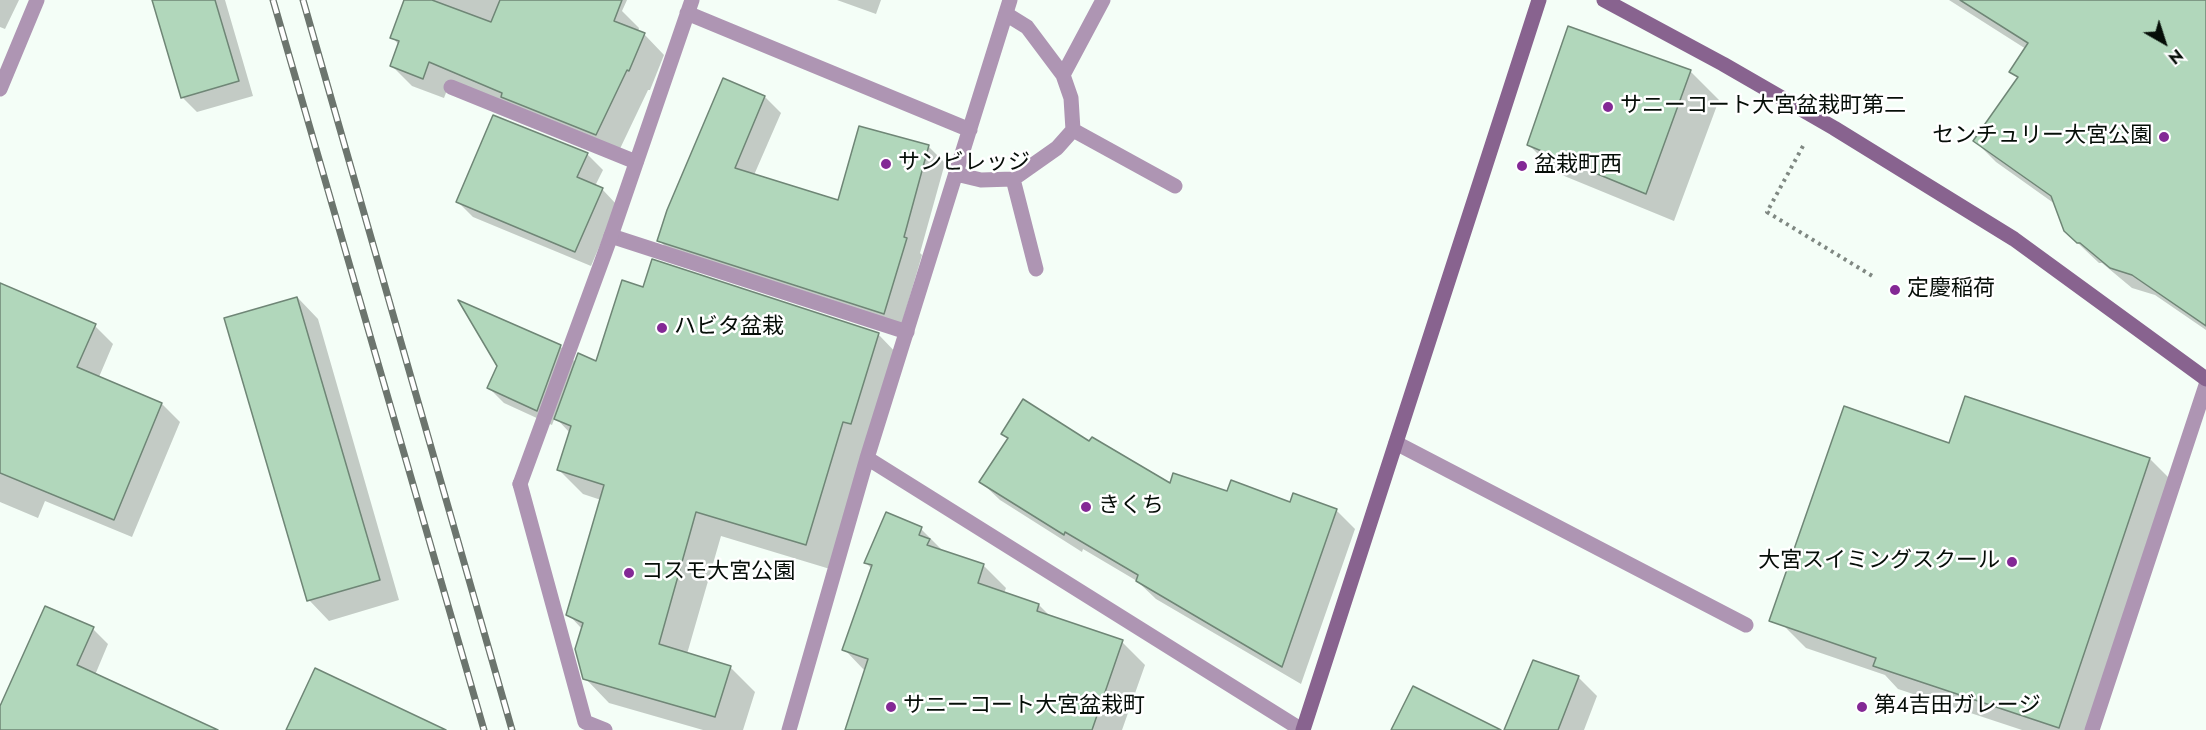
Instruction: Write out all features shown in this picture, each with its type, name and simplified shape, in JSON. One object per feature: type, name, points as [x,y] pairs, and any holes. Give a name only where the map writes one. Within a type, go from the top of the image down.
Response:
[{"type":"street","points":[[0,89],[37,0]]},
{"type":"street","points":[[1063,75],[1103,0]]},
{"type":"street","points":[[867,458],[1303,730],[1539,0]]},
{"type":"street","points":[[1604,0],[1723,64],[1834,128],[2014,239],[2206,379]]},
{"type":"street","points":[[605,730],[585,722],[520,484],[611,236],[689,7],[970,130]]},
{"type":"street","points":[[789,730],[867,458],[1008,7],[1027,27],[1063,75],[1071,98],[1073,130],[1057,148],[1013,179],[981,180],[956,174]]},
{"type":"street","points":[[451,87],[636,162]]},
{"type":"street","points":[[1073,130],[1175,186]]},
{"type":"street","points":[[1013,179],[1036,269]]},
{"type":"street","points":[[611,236],[907,332]]},
{"type":"street","points":[[2092,730],[2206,385]]},
{"type":"street","points":[[1396,443],[1746,625]]},
{"type":"path","points":[[1805,142],[1767,212],[1874,277]]},
{"type":"building","points":[[152,0],[215,0],[239,81],[181,98]]},
{"type":"building","points":[[404,0],[432,0],[491,22],[500,0],[622,0],[614,21],[645,33],[629,71],[627,70],[596,135],[501,97],[502,93],[429,62],[423,79],[390,66],[399,41],[390,38]]},
{"type":"building","points":[[1960,0],[2206,0],[2206,326],[2132,275],[2110,268],[2080,243],[2077,243],[2064,231],[2051,196],[1973,141],[2018,77],[2009,72],[2028,43]]},
{"type":"building","name":"サニーコート大宮盆栽町第二","points":[[1568,26],[1691,70],[1646,194],[1527,145]]},
{"type":"building","points":[[723,78],[765,96],[735,168],[838,200],[859,126],[929,145],[904,237],[907,238],[884,314],[657,241],[667,210]]},
{"type":"building","points":[[493,115],[588,153],[577,177],[603,188],[575,252],[456,202]]},
{"type":"building","points":[[652,259],[879,333],[851,424],[843,422],[806,545],[696,512],[659,644],[731,666],[715,717],[583,679],[575,649],[583,623],[566,615],[604,485],[557,470],[571,426],[554,419],[578,353],[596,361],[622,280],[643,287]]},
{"type":"building","points":[[0,283],[96,324],[77,367],[162,403],[114,520],[0,473]]},
{"type":"building","points":[[297,297],[380,580],[307,601],[224,318]]},
{"type":"building","points":[[458,300],[561,345],[537,411],[487,388],[497,366]]},
{"type":"building","name":"大宮スイミングスクール","points":[[1965,396],[2150,458],[2059,728],[1873,666],[1876,658],[1769,621],[1844,406],[1949,443]]},
{"type":"building","points":[[1023,399],[1089,441],[1092,437],[1170,483],[1173,473],[1227,491],[1231,480],[1290,502],[1293,493],[1337,509],[1282,667],[1136,581],[1138,575],[1065,532],[1064,535],[979,482],[1008,438],[1001,434]]},
{"type":"building","points":[[886,512],[922,527],[919,535],[930,539],[927,545],[984,564],[978,583],[1039,604],[1037,611],[1123,640],[1092,730],[845,730],[868,659],[842,650],[872,565],[864,563]]},
{"type":"building","points":[[45,606],[94,627],[77,665],[218,730],[0,730],[0,706]]},
{"type":"building","points":[[1533,660],[1579,676],[1558,730],[1504,730]]},
{"type":"building","points":[[315,668],[446,730],[286,730]]},
{"type":"building","points":[[1413,686],[1501,730],[1391,730]]},
{"type":"railway","points":[[273,0],[484,730]]},
{"type":"railway","points":[[303,0],[512,730]]},
{"type":"place","name":"サニーコート大宮盆栽町第二","points":[[1608,107]]},
{"type":"place","name":"センチュリー大宮公園","points":[[2164,137]]},
{"type":"place","name":"サンビレッジ","points":[[886,164]]},
{"type":"place","name":"盆栽町西","points":[[1522,166]]},
{"type":"place","name":"定慶稲荷","points":[[1895,290]]},
{"type":"place","name":"ハビタ盆栽","points":[[662,328]]},
{"type":"place","name":"きくち","points":[[1086,507]]},
{"type":"place","name":"大宮スイミングスクール","points":[[2012,562]]},
{"type":"place","name":"コスモ大宮公園","points":[[629,573]]},
{"type":"place","name":"サニーコート大宮盆栽町","points":[[891,707]]},
{"type":"place","name":"第4吉田ガレージ","points":[[1862,707]]}]
